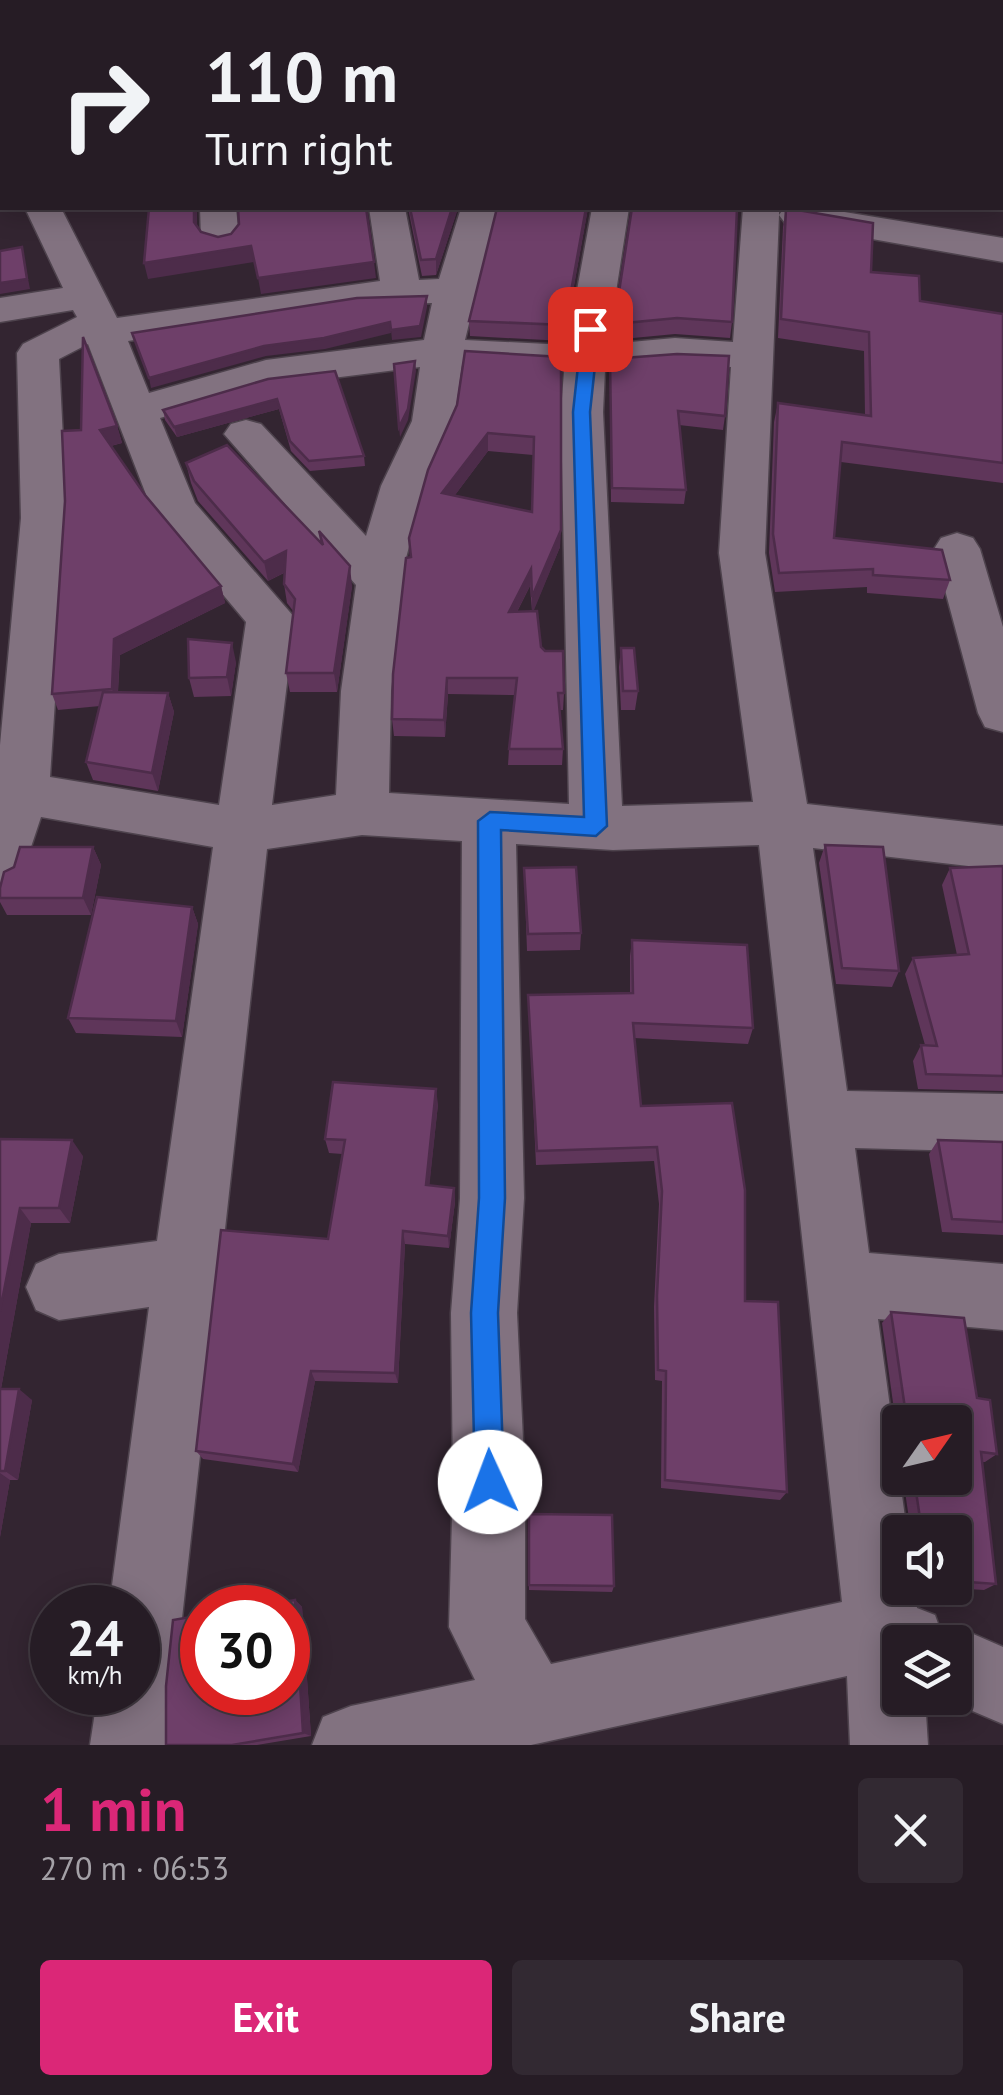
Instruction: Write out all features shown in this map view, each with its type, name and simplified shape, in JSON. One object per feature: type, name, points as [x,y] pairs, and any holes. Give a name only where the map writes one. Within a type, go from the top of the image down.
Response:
[{"type":"street","points":[[44,210],[96,317],[174,510],[272,618],[208,1086],[149,1585]]},
{"type":"street","points":[[387,210],[401,290]]},
{"type":"street","points":[[362,813],[366,692],[379,580],[402,486],[433,421],[442,351],[478,210]]},
{"type":"street","points":[[596,826],[582,412],[585,360],[610,210]]},
{"type":"street","points":[[761,210],[742,553],[783,823],[839,1283],[893,1625]]},
{"type":"street","points":[[784,210],[935,223],[1003,250]]},
{"type":"street","points":[[0,310],[96,317],[401,290],[456,292]]},
{"type":"street","points":[[0,867],[22,794],[44,518],[38,353],[96,317]]},
{"type":"street","points":[[135,410],[266,373],[442,351],[585,360],[676,350],[755,356]]},
{"type":"street","points":[[246,434],[379,580]]},
{"type":"street","points":[[958,549],[1003,713]]},
{"type":"street","points":[[22,794],[245,831],[362,813],[596,826],[783,823],[1003,848]]},
{"type":"street","points":[[490,821],[492,1198],[484,1313],[490,1482],[487,1627],[533,1706]]},
{"type":"street","points":[[820,1119],[1003,1123]]},
{"type":"street","points":[[59,1287],[186,1269]]},
{"type":"street","points":[[839,1283],[1003,1297]]},
{"type":"street","points":[[351,1745],[882,1639]]},
{"type":"street","points":[[972,1672],[1003,1686]]},
{"type":"street","points":[[130,1745],[133,1715]]},
{"type":"street","points":[[889,1745],[891,1715]]},
{"type":"building","points":[[149,210],[194,210],[194,222],[201,232],[218,237],[231,234],[239,224],[238,210],[366,210],[374,262],[258,278],[251,246],[144,263]]},
{"type":"building","points":[[410,210],[451,210],[436,259],[421,260]]},
{"type":"building","points":[[497,210],[586,210],[565,325],[469,321]]},
{"type":"building","points":[[632,210],[737,210],[732,322],[677,318],[614,324]]},
{"type":"building","points":[[786,210],[873,223],[871,272],[919,276],[920,301],[1003,314],[1003,463],[842,442],[834,538],[942,550],[950,580],[873,575],[873,569],[779,573],[773,534],[778,403],[871,416],[869,332],[781,319]]},
{"type":"building","points":[[22,247],[27,279],[0,283],[0,251]]},
{"type":"building","points":[[427,296],[420,326],[391,330],[390,322],[324,338],[264,346],[149,378],[132,333],[357,298]]},
{"type":"building","points":[[83,337],[117,426],[100,430],[145,495],[221,586],[114,639],[112,689],[52,694],[65,501],[62,431],[81,430]]},
{"type":"building","points":[[465,351],[561,357],[561,530],[532,597],[531,569],[509,612],[537,611],[541,647],[545,651],[563,651],[564,693],[558,693],[563,749],[509,749],[517,678],[447,678],[444,720],[392,719],[406,558],[411,557],[409,538],[428,470],[457,405]],"holes":[[[488,433],[534,437],[532,512],[442,493]]]},
{"type":"building","points":[[677,354],[729,356],[725,416],[678,411],[686,490],[612,488],[610,359]]},
{"type":"building","points":[[415,361],[408,409],[399,427],[394,364]]},
{"type":"building","points":[[335,371],[364,456],[309,461],[290,441],[277,399],[174,427],[163,410],[268,379]]},
{"type":"building","points":[[227,445],[323,545],[319,531],[350,566],[334,673],[286,673],[295,599],[284,584],[286,551],[264,562],[194,481],[186,463]]},
{"type":"building","points":[[188,639],[232,643],[227,677],[189,678]]},
{"type":"building","points":[[621,648],[634,648],[638,691],[623,691]]},
{"type":"building","points":[[103,692],[168,693],[152,773],[86,762]]},
{"type":"building","points":[[825,845],[883,847],[899,971],[842,968]]},
{"type":"building","points":[[20,847],[93,847],[83,898],[0,898],[4,872],[14,867]]},
{"type":"building","points":[[1003,866],[1003,1076],[926,1074],[921,1045],[937,1046],[913,958],[969,954],[950,868]]},
{"type":"building","points":[[576,867],[581,933],[528,934],[524,868]]},
{"type":"building","points":[[97,897],[192,907],[176,1021],[68,1018]]},
{"type":"building","points":[[632,940],[747,945],[753,1028],[633,1023],[641,1106],[732,1103],[745,1190],[745,1301],[778,1302],[787,1492],[665,1480],[666,1371],[658,1370],[662,1191],[657,1147],[537,1151],[528,995],[633,993]]},
{"type":"building","points":[[333,1082],[436,1089],[426,1185],[454,1188],[448,1236],[403,1231],[395,1373],[311,1371],[293,1464],[196,1451],[221,1230],[328,1239],[345,1140],[325,1139]]},
{"type":"building","points":[[0,1139],[72,1140],[59,1208],[20,1208],[0,1311]]},
{"type":"building","points":[[938,1140],[1003,1142],[1003,1222],[952,1219]]},
{"type":"building","points":[[891,1312],[964,1318],[977,1398],[990,1400],[997,1454],[981,1452],[996,1584],[972,1582],[972,1515],[920,1515],[917,1495],[972,1495],[972,1405],[905,1405]]},
{"type":"building","points":[[0,1389],[19,1389],[5,1471],[0,1471]]},
{"type":"building","points":[[529,1514],[612,1515],[614,1586],[529,1585]]},
{"type":"building","points":[[180,1619],[180,1715],[302,1715],[303,1733],[232,1745],[166,1745],[166,1686],[173,1620]]},
{"type":"route","points":[[490,1482],[484,1313],[492,1198],[490,821],[596,826],[582,412],[590,329]]}]
